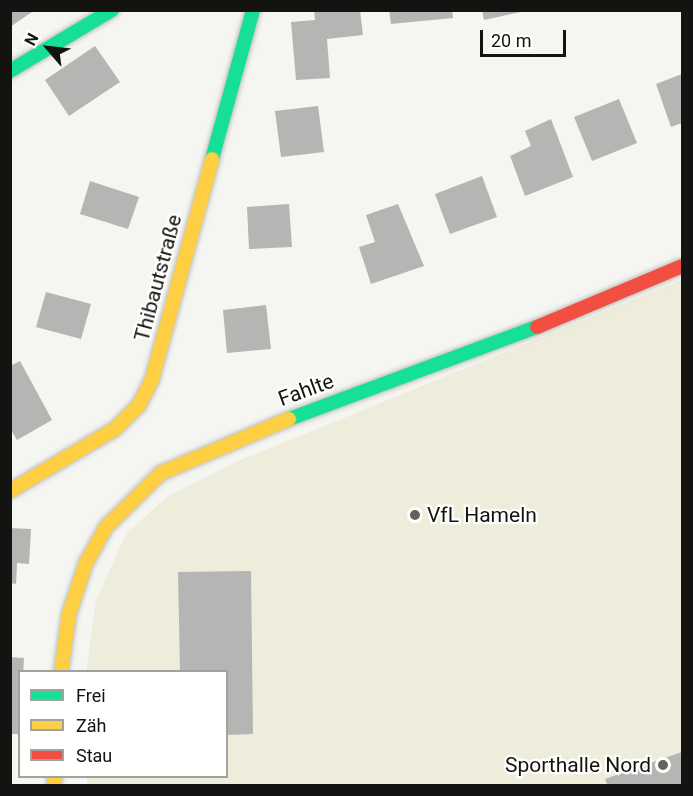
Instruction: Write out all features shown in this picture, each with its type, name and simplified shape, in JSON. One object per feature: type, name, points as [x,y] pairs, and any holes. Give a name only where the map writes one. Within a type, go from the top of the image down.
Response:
[{"type":"main road","points":[[10,71],[112,10]]},
{"type":"main road","name":"Thibautstraße","points":[[10,491],[115,429],[148,387],[253,10]]},
{"type":"main road","name":"Fahlte","points":[[61,670],[69,614],[86,563],[128,500],[161,473],[191,456],[596,305],[682,266]]},
{"type":"green space","name":"VfL Hameln","points":[[682,280],[682,762],[615,786],[87,785],[87,778],[228,778],[228,670],[86,670],[96,600],[126,534],[168,496],[238,461]]},
{"type":"building","points":[[10,10],[35,10],[10,27]]},
{"type":"building","points":[[314,10],[360,10],[363,35],[327,39],[330,78],[296,80],[291,22],[315,20]]},
{"type":"building","points":[[389,10],[452,10],[453,18],[391,24]]},
{"type":"building","points":[[482,10],[525,10],[525,11],[484,20]]},
{"type":"building","points":[[95,46],[120,82],[69,116],[45,80]]},
{"type":"building","points":[[682,74],[682,123],[671,127],[656,84]]},
{"type":"building","points":[[619,99],[637,143],[592,161],[574,117]]},
{"type":"building","points":[[318,106],[324,152],[281,157],[275,111]]},
{"type":"building","points":[[551,119],[573,177],[525,196],[510,156],[531,146],[525,131]]},
{"type":"building","points":[[482,176],[497,217],[450,234],[435,194]]},
{"type":"building","points":[[90,181],[139,197],[128,229],[80,214]]},
{"type":"building","points":[[289,204],[292,247],[249,249],[247,207]]},
{"type":"building","points":[[398,204],[424,266],[371,284],[359,247],[375,242],[366,215]]},
{"type":"building","points":[[46,292],[91,304],[81,339],[36,327]]},
{"type":"building","points":[[266,305],[271,349],[227,353],[223,310]]},
{"type":"building","points":[[20,361],[52,420],[17,440],[10,428],[10,366]]},
{"type":"building","points":[[10,528],[31,529],[29,564],[17,563],[16,584],[10,583]]},
{"type":"building","points":[[251,571],[253,734],[228,735],[228,670],[180,670],[178,572]]},
{"type":"building","points":[[10,657],[24,658],[23,670],[18,670],[18,734],[10,734]]},
{"type":"building","name":"Sporthalle Nord","points":[[682,752],[682,786],[608,786],[605,779]]},
{"type":"traffic: fast","points":[[10,71],[112,10]]},
{"type":"traffic: fast","points":[[212,159],[253,10]]},
{"type":"traffic: fast","points":[[289,419],[537,327]]},
{"type":"traffic: slow","points":[[10,491],[115,429],[139,405],[152,379],[212,159]]},
{"type":"traffic: slow","points":[[61,670],[69,614],[86,563],[106,527],[161,473],[289,419]]},
{"type":"traffic: slow","points":[[54,786],[55,778]]},
{"type":"traffic: jam","points":[[537,327],[682,266]]},
{"type":"place","name":"VfL Hameln","points":[[415,515]]},
{"type":"place","name":"Sporthalle Nord","points":[[663,765]]}]
